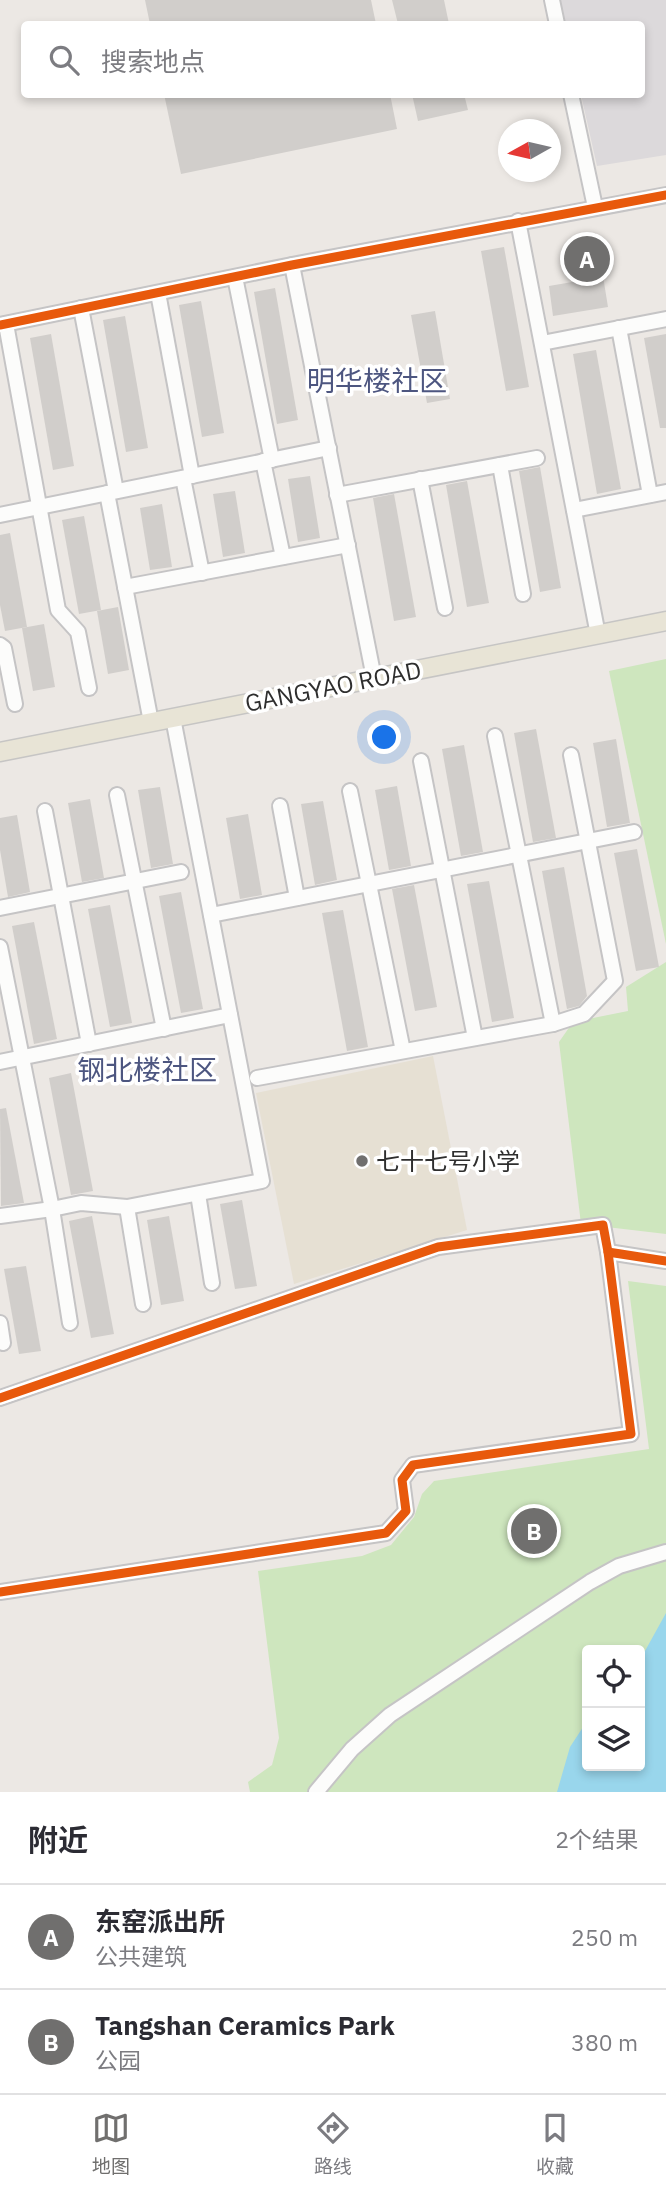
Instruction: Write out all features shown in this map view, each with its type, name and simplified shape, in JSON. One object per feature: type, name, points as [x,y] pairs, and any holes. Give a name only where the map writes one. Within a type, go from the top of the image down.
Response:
[{"type":"main road","name":"GANGYAO ROAD","points":[[0,752],[666,621]]},
{"type":"street","points":[[552,0],[556,21]]},
{"type":"street","points":[[572,98],[595,207]]},
{"type":"street","points":[[89,688],[78,632],[58,610],[3,324],[518,221],[666,195]]},
{"type":"street","points":[[518,221],[598,635]]},
{"type":"street","points":[[292,265],[374,678]]},
{"type":"street","points":[[235,277],[283,557]]},
{"type":"street","points":[[158,293],[202,573]]},
{"type":"street","points":[[81,308],[125,587],[151,722]]},
{"type":"street","points":[[542,343],[666,319]]},
{"type":"street","points":[[619,328],[650,495]]},
{"type":"street","points":[[0,515],[328,448]]},
{"type":"street","points":[[337,495],[537,457]]},
{"type":"street","points":[[500,465],[523,594]]},
{"type":"street","points":[[420,479],[445,608]]},
{"type":"street","points":[[574,510],[666,492]]},
{"type":"street","points":[[125,587],[348,545]]},
{"type":"street","points":[[0,645],[4,648],[15,704]]},
{"type":"street","points":[[0,1216],[81,1203],[127,1207],[262,1181],[173,718]]},
{"type":"street","points":[[495,736],[552,1024]]},
{"type":"street","points":[[257,1078],[552,1024],[584,1014],[615,981],[571,755]]},
{"type":"street","points":[[421,761],[475,1038]]},
{"type":"street","points":[[350,791],[402,1051]]},
{"type":"street","points":[[117,795],[164,1029]]},
{"type":"street","points":[[280,806],[298,898]]},
{"type":"street","points":[[45,811],[89,1044]]},
{"type":"street","points":[[211,915],[634,832]]},
{"type":"street","points":[[0,908],[181,872]]},
{"type":"street","points":[[0,947],[52,1209],[70,1323]]},
{"type":"street","points":[[0,1062],[230,1016]]},
{"type":"street","points":[[198,1194],[212,1283]]},
{"type":"street","points":[[127,1207],[143,1304]]},
{"type":"street","points":[[0,1398],[438,1247],[603,1225],[631,1434],[412,1465],[402,1480],[405,1511],[386,1533],[0,1592]]},
{"type":"street","points":[[608,1252],[666,1261]]},
{"type":"street","points":[[0,1323],[3,1343]]},
{"type":"street","points":[[316,1792],[352,1749],[390,1715],[590,1582],[619,1566],[666,1552]]},
{"type":"shaded area","points":[[560,0],[666,0],[666,155],[597,166],[582,98],[645,98],[645,21],[564,21]]},
{"type":"shaded area","name":"七十七号小学","points":[[433,1056],[467,1230],[294,1284],[256,1093]]},
{"type":"green space","points":[[666,659],[666,944],[609,671]]},
{"type":"green space","points":[[666,962],[666,1234],[581,1224],[559,1042],[573,1022],[628,1011],[626,987]]},
{"type":"green space","points":[[628,1281],[666,1286],[666,1792],[250,1792],[248,1782],[272,1765],[279,1738],[258,1571],[362,1556],[391,1545],[414,1517],[422,1494],[434,1481],[649,1449]]},
{"type":"water","points":[[666,1613],[666,1792],[557,1792],[570,1747],[582,1729],[582,1771],[645,1771],[645,1651]]},
{"type":"building","points":[[145,0],[371,0],[375,21],[149,21]]},
{"type":"building","points":[[392,0],[444,0],[448,21],[397,21]]},
{"type":"building","points":[[165,98],[391,98],[397,129],[181,174]]},
{"type":"building","points":[[413,98],[465,98],[468,110],[418,121]]},
{"type":"building","points":[[596,233],[608,307],[553,316],[549,286],[578,281],[570,238]]},
{"type":"building","points":[[504,247],[529,387],[506,391],[481,251]]},
{"type":"building","points":[[275,288],[298,420],[277,424],[254,292]]},
{"type":"building","points":[[201,301],[224,433],[202,437],[179,305]]},
{"type":"building","points":[[435,311],[450,399],[427,403],[411,315]]},
{"type":"building","points":[[125,316],[148,448],[126,452],[103,320]]},
{"type":"building","points":[[51,334],[74,466],[53,470],[30,338]]},
{"type":"building","points":[[666,334],[666,428],[660,428],[644,338]]},
{"type":"building","points":[[596,350],[621,489],[597,494],[573,354]]},
{"type":"building","points":[[540,467],[561,588],[540,592],[519,471]]},
{"type":"building","points":[[310,476],[320,538],[298,542],[288,479]]},
{"type":"building","points":[[467,481],[489,603],[467,607],[446,485]]},
{"type":"building","points":[[235,491],[245,553],[223,557],[213,494]]},
{"type":"building","points":[[394,494],[416,617],[394,621],[373,498]]},
{"type":"building","points":[[162,504],[172,567],[150,570],[140,508]]},
{"type":"building","points":[[84,516],[101,610],[79,614],[62,520]]},
{"type":"building","points":[[10,533],[27,627],[5,631],[0,605],[0,535]]},
{"type":"building","points":[[118,607],[129,670],[108,674],[97,611]]},
{"type":"building","points":[[44,624],[55,687],[33,691],[22,628]]},
{"type":"building","points":[[536,729],[556,838],[533,842],[514,733]]},
{"type":"building","points":[[616,739],[630,823],[607,827],[593,743]]},
{"type":"building","points":[[464,745],[483,852],[461,856],[442,749]]},
{"type":"building","points":[[397,786],[411,866],[389,870],[375,790]]},
{"type":"building","points":[[160,787],[173,864],[151,868],[138,790]]},
{"type":"building","points":[[90,799],[104,878],[82,882],[68,803]]},
{"type":"building","points":[[323,801],[337,880],[315,885],[301,804]]},
{"type":"building","points":[[248,814],[262,895],[240,899],[226,818]]},
{"type":"building","points":[[17,815],[30,892],[8,897],[0,850],[0,818]]},
{"type":"building","points":[[637,849],[659,967],[636,971],[614,853]]},
{"type":"building","points":[[564,867],[587,996],[579,1006],[567,1009],[542,871]]},
{"type":"building","points":[[489,881],[514,1018],[492,1022],[467,884]]},
{"type":"building","points":[[414,885],[437,1007],[415,1011],[392,889]]},
{"type":"building","points":[[181,892],[203,1009],[181,1013],[159,896]]},
{"type":"building","points":[[110,905],[132,1023],[110,1027],[88,909]]},
{"type":"building","points":[[343,910],[368,1047],[347,1051],[322,913]]},
{"type":"building","points":[[34,922],[57,1039],[34,1044],[12,926]]},
{"type":"building","points":[[71,1073],[93,1191],[71,1195],[49,1078]]},
{"type":"building","points":[[6,1108],[24,1203],[1,1206],[0,1109]]},
{"type":"building","points":[[242,1200],[257,1286],[235,1289],[220,1204]]},
{"type":"building","points":[[92,1216],[114,1334],[91,1338],[69,1221]]},
{"type":"building","points":[[169,1216],[184,1301],[161,1305],[147,1220]]},
{"type":"building","points":[[26,1266],[41,1351],[19,1354],[4,1269]]},
{"type":"cycle path","points":[[0,325],[292,265],[666,195]]},
{"type":"cycle path","points":[[0,1398],[438,1247],[603,1225],[608,1252]]},
{"type":"cycle path","points":[[0,1592],[386,1533],[406,1511],[402,1480],[413,1465],[631,1434],[608,1252],[666,1261]]},
{"type":"place","name":"东窑派出所","points":[[587,259]]},
{"type":"place","name":"七十七号小学","points":[[362,1161]]},
{"type":"place","name":"Tangshan Ceramics Park","points":[[534,1531]]},
{"type":"district","name":"明华楼社区","points":[[377,380]]},
{"type":"district","name":"钢北楼社区","points":[[147,1069]]}]
